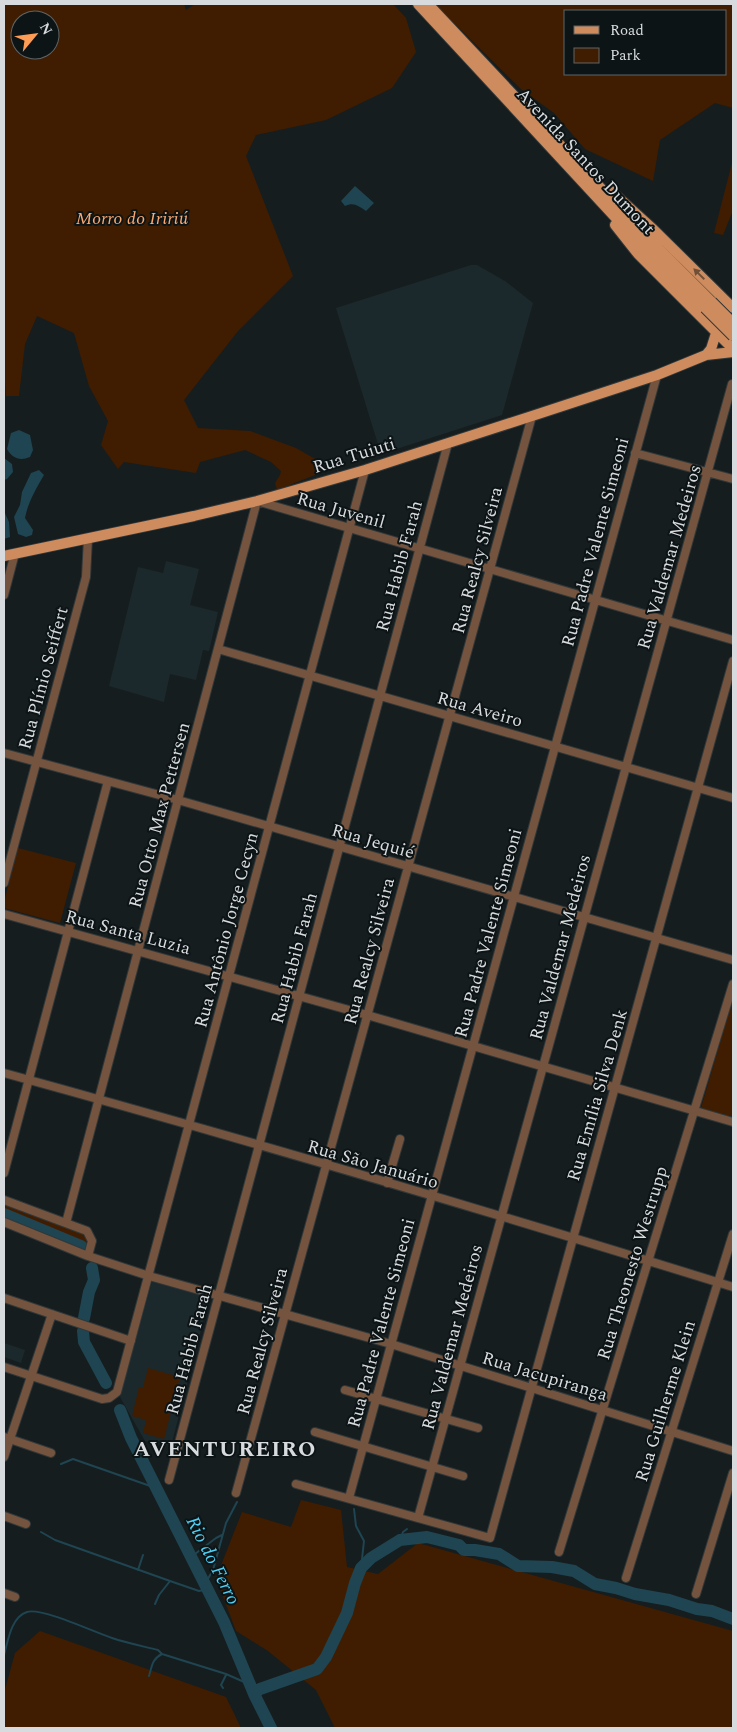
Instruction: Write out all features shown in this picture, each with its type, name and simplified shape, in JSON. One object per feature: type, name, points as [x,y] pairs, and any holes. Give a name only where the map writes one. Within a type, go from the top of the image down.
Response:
[{"type":"main road","name":"Avenida Santos Dumont","points":[[418,4],[645,249],[709,305],[733,323]]},
{"type":"main road","name":"Avenida Santos Dumont","points":[[428,4],[642,232],[709,305],[733,336]]},
{"type":"main road","points":[[557,143],[654,230],[733,310],[726,313],[723,317],[711,349],[706,355]]},
{"type":"main road","points":[[587,185],[638,254],[733,350]]},
{"type":"main road","name":"Rua Tuiuti","points":[[4,556],[257,501],[365,470],[532,416],[657,375],[706,355],[722,354],[733,350]]},
{"type":"main road","points":[[722,354],[733,357]]},
{"type":"street","name":"Rua Padre Valente Simeoni","points":[[349,1498],[657,375]]},
{"type":"street","name":"Rua Valdemar Medeiros","points":[[418,1518],[732,384]]},
{"type":"street","name":"Rua Realcy Silveira","points":[[236,1493],[532,416]]},
{"type":"street","name":"Rua Habib Farah","points":[[169,1480],[448,443]]},
{"type":"street","points":[[636,453],[733,479]]},
{"type":"street","name":"Rua Antônio Jorge Cecyn","points":[[31,1376],[102,1399],[113,1397],[118,1389],[365,470]]},
{"type":"street","name":"Rua Juvenil","points":[[257,501],[733,640]]},
{"type":"street","name":"Rua Otto Max Pettersen","points":[[66,1223],[257,501]]},
{"type":"street","name":"Rua Plínio Seiffert","points":[[4,883],[86,577],[88,538]]},
{"type":"street","points":[[4,595],[15,553]]},
{"type":"street","name":"Rua Aveiro","points":[[218,649],[733,798]]},
{"type":"street","name":"Rua Emília Silva Denk","points":[[418,1518],[490,1538],[733,661]]},
{"type":"street","name":"Rua Jequié","points":[[4,753],[178,800],[733,960]]},
{"type":"street","points":[[4,1173],[108,781]]},
{"type":"street","name":"Rua Santa Luzia","points":[[4,914],[367,1014],[733,1122]]},
{"type":"street","name":"Rua Theonesto Westrupp","points":[[559,1552],[733,984]]},
{"type":"street","name":"Rua São Januário","points":[[4,1073],[432,1196],[733,1287]]},
{"type":"street","points":[[387,1183],[400,1139]]},
{"type":"street","points":[[4,1200],[84,1230],[89,1234],[92,1241],[88,1256]]},
{"type":"street","name":"Rua Jacupiranga","points":[[4,1222],[88,1256],[149,1276],[391,1344],[733,1451]]},
{"type":"street","name":"Rua Guilherme Klein","points":[[626,1578],[733,1234]]},
{"type":"street","points":[[4,1298],[131,1341]]},
{"type":"street","points":[[4,1457],[7,1438],[52,1314]]},
{"type":"street","points":[[4,1367],[31,1376]]},
{"type":"street","points":[[345,1390],[478,1428]]},
{"type":"street","points":[[316,1432],[463,1476]]},
{"type":"street","points":[[7,1438],[51,1453]]},
{"type":"street","points":[[696,1594],[733,1473]]},
{"type":"street","points":[[296,1484],[418,1518]]},
{"type":"street","points":[[4,1516],[26,1524]]},
{"type":"street","points":[[4,1593],[16,1597]]},
{"type":"shaded area","points":[[471,265],[477,265],[505,281],[533,303],[502,415],[381,454],[336,308]]},
{"type":"shaded area","points":[[166,561],[199,569],[190,605],[218,612],[209,651],[203,650],[196,680],[170,674],[164,702],[109,686],[138,567],[163,573]]},
{"type":"shaded area","points":[[152,1282],[206,1297],[208,1303],[171,1446],[145,1441],[120,1397]]},
{"type":"shaded area","points":[[4,1343],[25,1350],[21,1363],[4,1357]]},
{"type":"green space","name":"Morro do Iririú","points":[[4,4],[184,4],[186,10],[195,4],[393,4],[406,18],[416,52],[392,88],[326,120],[256,135],[246,156],[293,276],[238,331],[184,400],[198,428],[250,431],[296,448],[317,460],[319,467],[315,475],[277,490],[275,483],[281,471],[271,462],[245,450],[200,462],[196,473],[124,462],[118,469],[101,445],[108,421],[89,386],[74,333],[37,316],[25,344],[19,396],[6,396],[4,368]]},
{"type":"green space","points":[[435,4],[733,4],[733,108],[715,103],[660,140],[653,181],[585,149],[554,113],[521,89]]},
{"type":"green space","points":[[733,159],[733,210],[723,235],[714,233]]},
{"type":"green space","points":[[18,848],[76,863],[60,923],[4,908]]},
{"type":"green space","points":[[733,999],[733,1117],[701,1108]]},
{"type":"green space","points":[[4,1202],[81,1230],[89,1239],[87,1247],[84,1248],[4,1218]]},
{"type":"green space","points":[[148,1368],[180,1377],[164,1439],[143,1433],[146,1420],[132,1416],[139,1387],[143,1387]]},
{"type":"green space","points":[[301,1500],[341,1510],[347,1567],[378,1574],[418,1543],[733,1631],[733,1728],[335,1728],[316,1690],[268,1651],[236,1631],[216,1578],[242,1512],[291,1527]]},
{"type":"green space","points":[[40,1631],[226,1697],[241,1728],[4,1728],[4,1693],[15,1653]]},
{"type":"water","points":[[355,186],[374,203],[366,211],[358,206],[345,206],[341,201]]},
{"type":"water","points":[[19,430],[30,435],[33,450],[30,457],[20,459],[14,457],[7,449],[11,433]]},
{"type":"water","points":[[4,458],[12,464],[13,472],[4,480]]},
{"type":"water","points":[[39,470],[44,475],[26,512],[25,518],[33,530],[32,535],[26,537],[18,534],[14,517],[20,505],[22,492],[31,473]]},
{"type":"water","points":[[4,511],[9,522],[10,537],[4,539]]},
{"type":"waterway","name":"Rio do Ferro","points":[[4,1214],[81,1246]]},
{"type":"waterway","name":"Rio do Ferro","points":[[84,1318],[89,1292],[94,1280],[92,1268]]},
{"type":"waterway","name":"Rio do Ferro","points":[[83,1331],[84,1342],[106,1383]]},
{"type":"waterway","name":"Rio do Ferro","points":[[120,1410],[131,1438],[224,1622],[254,1694],[271,1728]]},
{"type":"waterway","points":[[61,1464],[73,1459],[156,1488]]},
{"type":"waterway","points":[[205,1584],[213,1570],[226,1523],[237,1502]]},
{"type":"waterway","points":[[354,1509],[356,1526],[364,1541],[361,1568]]},
{"type":"waterway","points":[[400,1540],[403,1532],[407,1529]]},
{"type":"waterway","points":[[41,1532],[55,1540],[199,1591],[208,1589]]},
{"type":"waterway","points":[[191,1557],[222,1535]]},
{"type":"waterway","points":[[254,1694],[260,1689],[317,1669],[326,1657],[347,1613],[361,1568],[371,1558],[400,1540],[427,1537],[459,1545],[464,1550],[499,1554],[518,1566],[552,1567],[574,1571],[595,1584],[669,1600],[697,1609],[712,1611],[733,1619]]},
{"type":"waterway","points":[[138,1570],[143,1555]]},
{"type":"waterway","points":[[155,1604],[159,1595],[170,1581]]},
{"type":"waterway","points":[[4,1655],[11,1630],[17,1619],[27,1612],[34,1611],[56,1617],[118,1640],[158,1650],[162,1654],[226,1674],[251,1685]]},
{"type":"waterway","points":[[149,1676],[154,1661],[162,1654]]},
{"type":"waterway","points":[[223,1688],[221,1685],[226,1675]]},
{"type":"district","name":"AVENTUREIRO","points":[[225,1448]]}]
